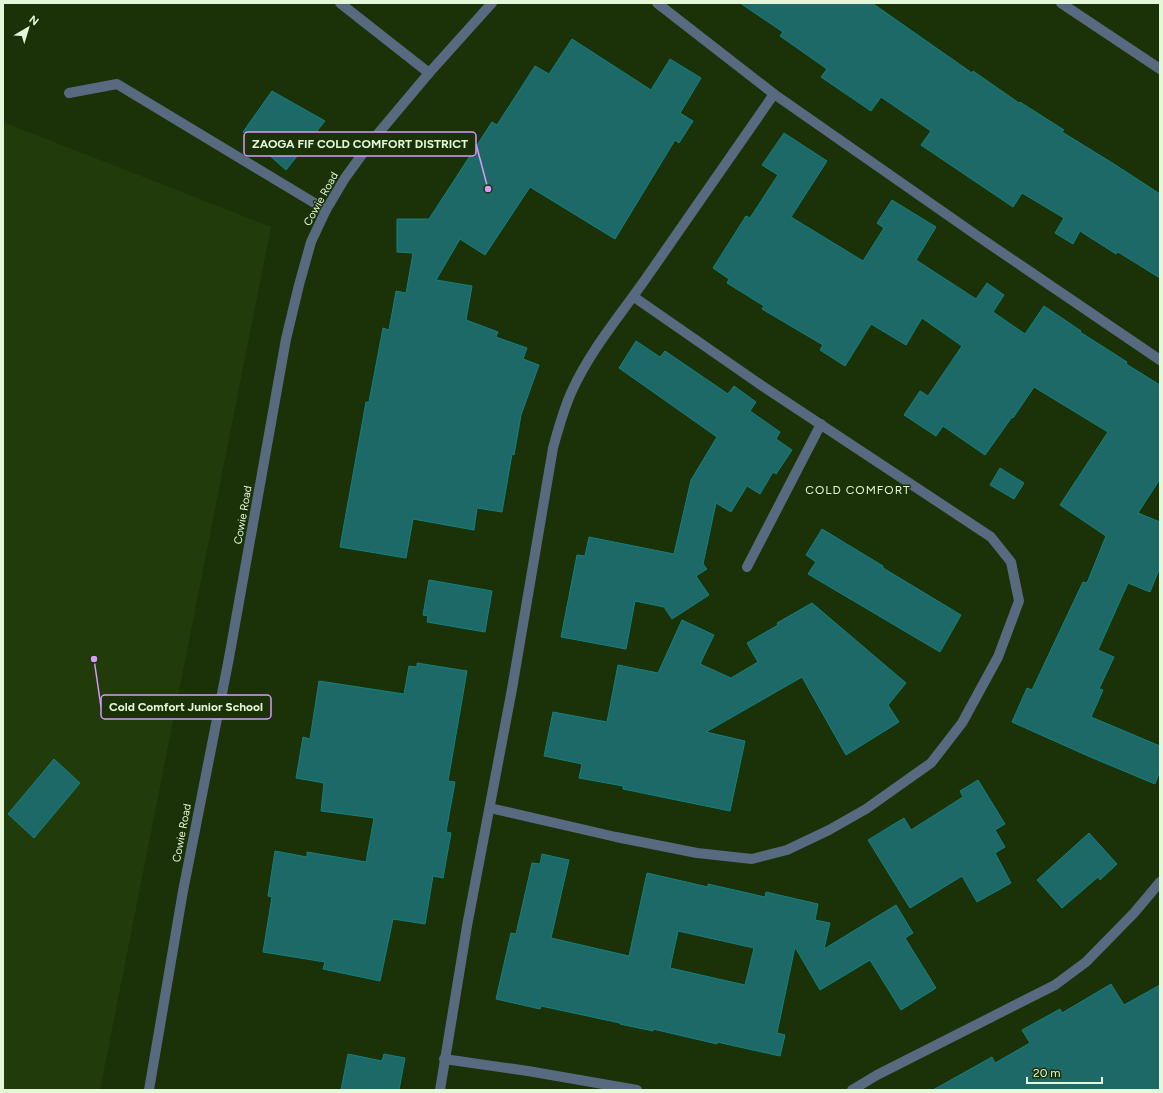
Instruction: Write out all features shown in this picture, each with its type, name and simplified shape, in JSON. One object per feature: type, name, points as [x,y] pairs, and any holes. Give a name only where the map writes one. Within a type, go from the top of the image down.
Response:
[{"type":"street","points":[[340,3],[429,73]]},
{"type":"street","name":"Cowie Road","points":[[149,1090],[183,891],[229,658],[286,339],[311,242],[326,210],[345,178],[371,142],[429,73],[492,3]]},
{"type":"street","points":[[657,3],[774,94],[979,237],[1160,360]]},
{"type":"street","points":[[1061,3],[1160,68]]},
{"type":"street","points":[[69,92],[118,84],[326,210]]},
{"type":"street","points":[[440,1090],[467,926],[490,808],[553,448],[561,420],[570,394],[583,369],[598,346],[634,297],[774,94]]},
{"type":"street","points":[[490,808],[616,837],[697,853],[752,859],[787,850],[829,830],[866,809],[931,763],[962,723],[998,657],[1019,601],[1011,562],[991,537],[634,297]]},
{"type":"street","points":[[747,567],[821,424]]},
{"type":"street","points":[[852,1090],[877,1075],[1055,985],[1086,962],[1134,913],[1160,882]]},
{"type":"street","points":[[444,1059],[528,1071],[637,1090]]},
{"type":"shaded area","points":[[3,122],[271,227],[100,1090],[3,1090]]},
{"type":"building","points":[[740,3],[872,3],[972,73],[973,71],[1019,103],[1020,102],[1064,130],[1062,132],[1160,194],[1160,278],[1118,252],[1116,254],[1080,231],[1073,244],[1055,233],[1064,218],[1022,193],[1013,207],[921,145],[931,131],[881,97],[871,111],[821,77],[827,69],[780,36],[783,32]]},
{"type":"building","points":[[572,39],[651,90],[670,59],[701,78],[680,113],[693,121],[679,143],[675,140],[615,239],[530,187],[485,255],[460,239],[436,280],[472,286],[466,320],[498,332],[496,337],[527,348],[523,359],[539,365],[521,415],[514,455],[512,454],[502,512],[477,508],[474,530],[413,519],[406,558],[340,547],[366,402],[369,402],[383,328],[389,330],[396,291],[406,293],[413,253],[397,252],[397,219],[429,219],[492,122],[497,125],[535,66],[549,74]]},
{"type":"building","points":[[272,91],[325,121],[286,170],[243,132]]},
{"type":"building","points":[[784,133],[827,161],[791,217],[863,261],[884,228],[877,223],[892,200],[936,227],[916,260],[976,299],[987,283],[1004,295],[993,312],[1025,334],[1044,306],[1081,331],[1080,332],[1127,362],[1126,364],[1160,385],[1160,479],[1138,513],[1160,522],[1160,567],[1150,592],[1128,583],[1098,650],[1114,657],[1099,689],[1103,690],[1091,717],[1160,746],[1160,771],[1155,784],[1012,722],[1027,688],[1032,690],[1083,582],[1087,583],[1106,536],[1060,505],[1108,432],[1034,387],[985,455],[943,426],[936,436],[904,415],[920,391],[928,396],[962,346],[922,318],[906,345],[871,324],[845,366],[820,350],[823,345],[762,309],[764,306],[727,283],[729,279],[713,268],[746,216],[750,218],[778,175],[762,165]]},
{"type":"building","points":[[636,341],[660,357],[665,351],[728,394],[734,386],[756,402],[750,411],[780,432],[776,439],[792,450],[776,474],[773,472],[760,494],[747,486],[731,512],[716,503],[703,564],[707,569],[696,576],[709,595],[672,619],[664,607],[635,601],[626,649],[561,637],[577,555],[585,556],[589,537],[674,554],[691,480],[717,437],[619,368]]},
{"type":"building","points":[[1000,468],[1024,483],[1014,499],[990,485]]},
{"type":"building","points":[[822,529],[961,615],[940,652],[808,574],[816,562],[806,555]]},
{"type":"building","points":[[429,580],[492,591],[485,632],[427,622],[428,616],[423,615]]},
{"type":"building","points":[[812,603],[906,683],[888,705],[899,722],[846,755],[802,677],[706,732],[745,741],[730,811],[623,789],[623,786],[579,778],[582,764],[544,756],[553,712],[607,722],[618,665],[658,673],[682,620],[714,635],[700,664],[731,678],[758,662],[747,643],[778,625],[777,623]]},
{"type":"building","points":[[417,663],[467,671],[448,781],[455,782],[446,832],[451,833],[443,878],[433,876],[425,924],[393,919],[380,981],[323,969],[325,962],[263,952],[272,897],[268,896],[275,851],[307,857],[307,852],[366,862],[374,818],[321,811],[324,783],[296,778],[303,737],[310,739],[319,681],[404,694],[409,666],[417,667]]},
{"type":"building","points":[[54,759],[80,783],[34,838],[8,814]]},
{"type":"building","points":[[978,780],[1005,824],[995,830],[1005,847],[995,853],[1011,883],[977,902],[962,876],[910,908],[868,840],[904,818],[911,830],[963,797],[960,791]]},
{"type":"building","points":[[1089,833],[1117,864],[1100,880],[1098,877],[1062,908],[1037,880]]},
{"type":"building","points":[[542,854],[569,860],[551,938],[629,956],[647,873],[708,887],[708,884],[765,897],[766,892],[818,904],[815,920],[830,923],[824,949],[896,905],[913,933],[905,938],[936,988],[901,1010],[870,960],[820,990],[795,947],[777,1033],[785,1035],[780,1056],[717,1042],[717,1044],[653,1029],[653,1031],[541,1006],[540,1009],[496,999],[511,933],[516,934],[532,863],[540,864]],"holes":[[[678,931],[754,948],[745,985],[670,968]]]},
{"type":"building","points":[[1111,984],[1124,1005],[1160,985],[1160,1090],[933,1090],[992,1057],[995,1063],[1030,1043],[1022,1030],[1060,1009],[1062,1013]]},
{"type":"building","points":[[348,1054],[382,1061],[384,1054],[405,1058],[399,1090],[341,1090]]},
{"type":"place","name":"ZAOGA FIF COLD COMFORT DISTRICT","points":[[488,189]]},
{"type":"place","name":"Cold Comfort Junior School","points":[[94,659]]},
{"type":"district","name":"COLD COMFORT","points":[[858,490]]}]
